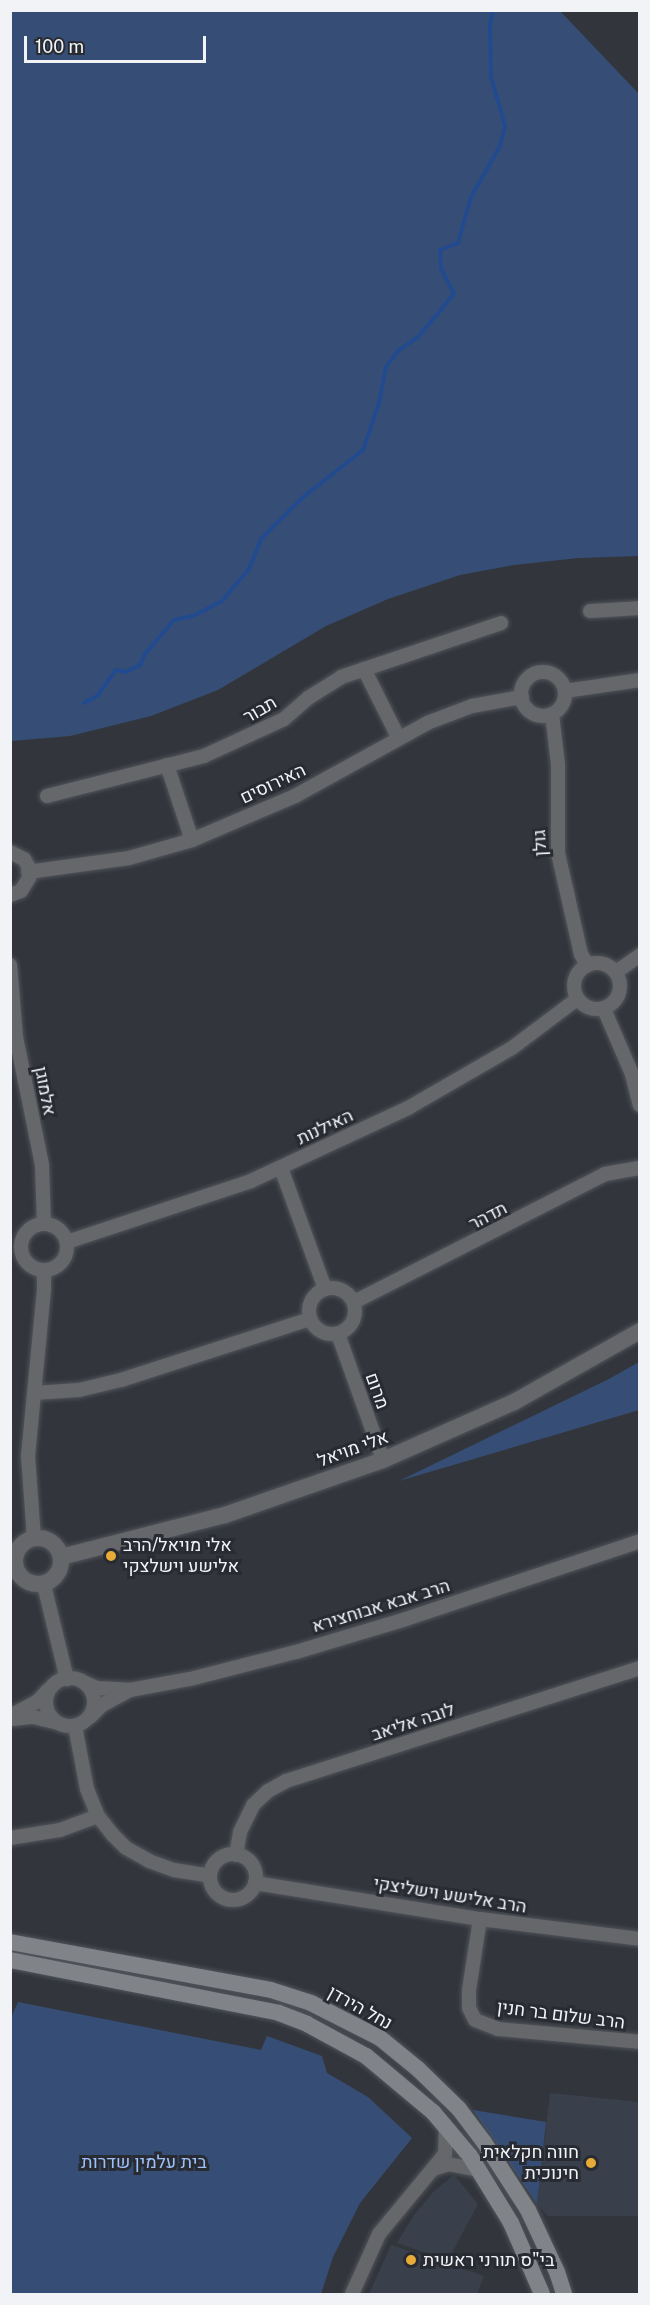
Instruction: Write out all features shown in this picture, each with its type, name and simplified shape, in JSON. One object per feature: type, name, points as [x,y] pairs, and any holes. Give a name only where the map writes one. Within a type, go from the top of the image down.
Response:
[{"type":"main road","name":"נחל הירדן","points":[[10,1942],[271,1990],[311,2003],[380,2038],[418,2069],[455,2106],[484,2142],[528,2210],[557,2272],[564,2295]]},
{"type":"main road","points":[[10,1960],[240,2003],[279,2013],[307,2024],[366,2056],[411,2091],[446,2128],[479,2170],[511,2223],[542,2295]]},
{"type":"street","points":[[590,611],[639,608]]},
{"type":"street","name":"תבור","points":[[47,796],[204,756],[244,740],[284,720],[308,698],[341,677],[501,622]]},
{"type":"street","points":[[364,669],[398,736]]},
{"type":"street","points":[[538,673],[553,674],[560,679],[565,691],[564,702],[552,714],[538,716],[531,712],[522,697],[525,681],[538,673]]},
{"type":"street","points":[[565,691],[639,680]]},
{"type":"street","name":"האירוסים","points":[[28,872],[129,858],[192,840],[295,796],[398,736],[472,706],[522,697]]},
{"type":"street","name":"גולן","points":[[552,714],[558,764],[558,853],[581,954],[587,965]]},
{"type":"street","points":[[167,765],[192,840]]},
{"type":"street","points":[[10,852],[24,859],[28,872],[26,885],[10,895]]},
{"type":"street","points":[[616,972],[639,955]]},
{"type":"street","points":[[603,963],[616,972],[620,984],[618,996],[604,1009],[586,1007],[577,999],[574,980],[587,965],[603,963]]},
{"type":"street","name":"אלמוגן","points":[[10,964],[16,1036],[42,1165],[44,1224]]},
{"type":"street","name":"האילנות","points":[[67,1242],[251,1181],[408,1108],[512,1048],[577,999]]},
{"type":"street","points":[[604,1009],[632,1074],[639,1105]]},
{"type":"street","points":[[281,1168],[325,1289]]},
{"type":"street","name":"תדהר","points":[[354,1302],[605,1174],[639,1168]]},
{"type":"street","points":[[44,1224],[61,1231],[67,1242],[66,1254],[60,1264],[44,1270],[27,1264],[16,1254],[25,1233],[37,1225],[44,1224]]},
{"type":"street","points":[[34,1538],[28,1456],[44,1270]]},
{"type":"street","points":[[325,1289],[344,1291],[354,1302],[356,1312],[352,1323],[338,1334],[320,1331],[310,1319],[310,1303],[313,1297],[325,1289]]},
{"type":"street","points":[[34,1393],[79,1390],[121,1380],[310,1319]]},
{"type":"street","name":"אלי מויאל","points":[[61,1557],[225,1515],[383,1460],[514,1402],[639,1331]]},
{"type":"street","name":"מרום","points":[[338,1334],[383,1460]]},
{"type":"street","points":[[34,1538],[53,1544],[61,1557],[56,1575],[44,1585]]},
{"type":"street","points":[[34,1538],[17,1550],[12,1565],[25,1581],[44,1585]]},
{"type":"street","name":"הרב אבא אבוחצירא","points":[[83,1682],[97,1688],[130,1690],[190,1679],[296,1652],[406,1619],[639,1541]]},
{"type":"street","points":[[44,1585],[68,1679]]},
{"type":"street","name":"לובה אליאב","points":[[236,1855],[240,1832],[253,1805],[268,1791],[286,1781],[639,1668]]},
{"type":"street","points":[[68,1679],[83,1682],[93,1695],[93,1711],[88,1718],[75,1726],[33,1717],[10,1717],[38,1701],[55,1683],[68,1679]]},
{"type":"street","points":[[49,1689],[46,1708],[55,1722]]},
{"type":"street","name":"הרב אבא אבוחצירא","points":[[88,1718],[102,1705],[130,1690]]},
{"type":"street","points":[[75,1726],[87,1789],[98,1816],[126,1848],[149,1861],[174,1870],[210,1876]]},
{"type":"street","points":[[10,1838],[60,1830],[98,1816]]},
{"type":"street","points":[[236,1855],[249,1861],[254,1868],[255,1883],[243,1898],[227,1899],[215,1891],[210,1876],[215,1863],[221,1858],[236,1855]]},
{"type":"street","name":"הרב אלישע וישליצקי","points":[[255,1883],[480,1918],[639,1939]]},
{"type":"street","name":"הרב שלום בר חנין","points":[[480,1918],[469,1990],[469,2008],[475,2020],[498,2029],[639,2042]]},
{"type":"street","points":[[352,2295],[379,2234],[445,2154],[446,2128]]},
{"type":"street","points":[[433,2169],[448,2164],[479,2170]]},
{"type":"shaded area","name":"חווה חקלאית חינוכית","points":[[550,2093],[639,2102],[639,2216],[548,2216],[537,2204]]},
{"type":"shaded area","points":[[454,2175],[478,2204],[448,2260],[397,2243],[414,2215],[433,2192]]},
{"type":"shaded area","name":"בי\"ס תורני ראשית","points":[[391,2245],[484,2276],[477,2294],[369,2294]]},
{"type":"green space","points":[[11,10],[560,11],[639,94],[639,556],[578,558],[514,565],[460,575],[388,599],[326,626],[218,690],[151,716],[70,736],[11,741]]},
{"type":"green space","points":[[639,1362],[639,1410],[399,1481],[609,1379]]},
{"type":"green space","name":"בית עלמין שדרות","points":[[18,2002],[261,2050],[267,2036],[322,2056],[327,2073],[368,2097],[412,2138],[360,2203],[333,2257],[321,2294],[11,2294],[10,2020]]},
{"type":"green space","points":[[473,2110],[546,2122],[537,2204]]},
{"type":"waterway","points":[[84,703],[97,696],[116,670],[126,672],[140,665],[145,654],[174,620],[193,616],[222,601],[249,569],[261,539],[302,498],[363,450],[379,403],[386,367],[398,351],[418,337],[454,294],[441,268],[440,250],[458,243],[471,197],[500,146],[505,126],[491,77],[490,26],[493,10]]},
{"type":"place","name":"אלי מויאל/הרב אלישע וישלצקי","points":[[111,1556]]},
{"type":"place","name":"חווה חקלאית חינוכית","points":[[591,2163]]},
{"type":"place","name":"בי\"ס תורני ראשית","points":[[411,2260]]}]
